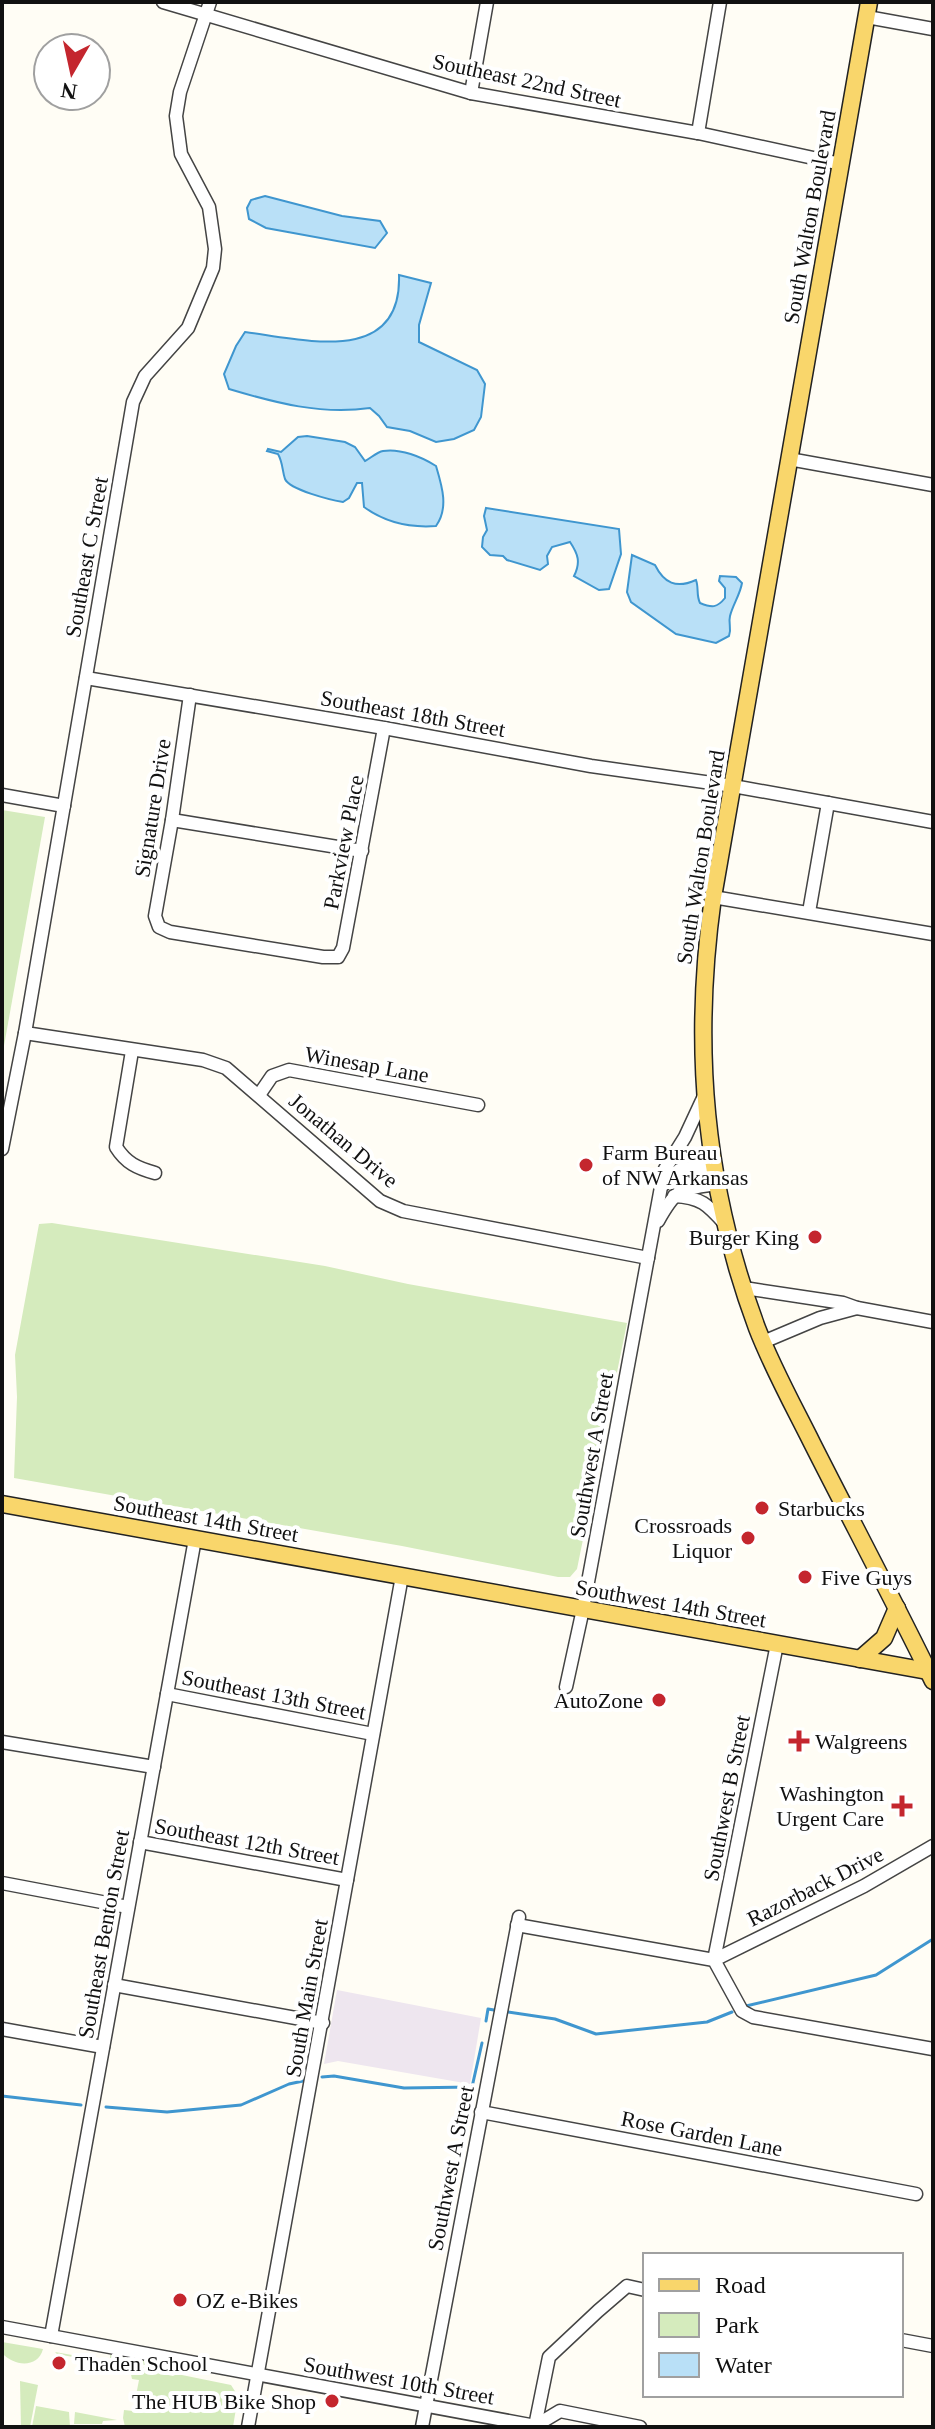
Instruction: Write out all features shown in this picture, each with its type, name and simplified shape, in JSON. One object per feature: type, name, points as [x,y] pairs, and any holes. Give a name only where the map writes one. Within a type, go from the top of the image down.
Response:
[{"type":"main road","name":"South Walton Boulevard","points":[[868,10],[713,897],[703,985],[702,1027],[705,1094],[716,1184],[744,1288],[763,1342],[931,1675]]},
{"type":"main road","name":"Southeast 14th Street","points":[[2,1504],[402,1576]]},
{"type":"main road","name":"Southwest 14th Street","points":[[402,1576],[860,1659],[931,1675]]},
{"type":"main road","points":[[860,1659],[884,1638],[897,1608]]},
{"type":"street","name":"Southeast 22nd Street","points":[[163,2],[207,8],[471,93],[698,133],[841,164]]},
{"type":"street","points":[[471,93],[487,2]]},
{"type":"street","points":[[698,133],[720,2]]},
{"type":"street","name":"Southeast C Street","points":[[2,1149],[25,1033],[133,402],[145,376],[188,328],[213,268],[215,249],[209,207],[181,154],[176,116],[180,92],[207,8]]},
{"type":"street","points":[[868,10],[933,29]]},
{"type":"street","points":[[789,459],[933,485]]},
{"type":"street","name":"Southeast 18th Street","points":[[86,678],[933,822]]},
{"type":"street","name":"Signature Drive","points":[[190,695],[155,916],[159,927],[170,932],[333,957]]},
{"type":"street","name":"Parkview Place","points":[[333,957],[338,957],[343,948],[384,728]]},
{"type":"street","points":[[2,795],[64,806]]},
{"type":"street","points":[[809,912],[828,803]]},
{"type":"street","points":[[172,820],[362,851]]},
{"type":"street","points":[[713,897],[933,934]]},
{"type":"street","name":"Jonathan Drive","points":[[25,1033],[203,1060],[226,1068],[380,1201],[403,1211],[648,1258]]},
{"type":"street","points":[[132,1051],[116,1147],[125,1160],[139,1169],[155,1173]]},
{"type":"street","name":"Winesap Lane","points":[[259,1095],[272,1076],[289,1070],[478,1105]]},
{"type":"street","name":"Southwest A Street","points":[[566,1687],[665,1169],[685,1137],[705,1094]]},
{"type":"street","points":[[661,1187],[679,1170],[713,1165]]},
{"type":"street","points":[[674,1196],[683,1189],[716,1184]]},
{"type":"street","points":[[674,1196],[693,1197],[708,1205],[725,1224]]},
{"type":"street","name":"Southwest A Street","points":[[653,1231],[674,1196]]},
{"type":"street","points":[[744,1288],[843,1303],[933,1322]]},
{"type":"street","points":[[763,1342],[820,1318],[857,1308]]},
{"type":"street","name":"Southeast Benton Street","points":[[51,2336],[195,1539]]},
{"type":"street","name":"South Main Street","points":[[248,2427],[402,1576]]},
{"type":"street","name":"Southwest B Street","points":[[714,1960],[777,1644]]},
{"type":"street","name":"Southeast 13th Street","points":[[167,1694],[373,1734]]},
{"type":"street","points":[[2,1742],[154,1767]]},
{"type":"street","name":"Southeast 12th Street","points":[[140,1842],[347,1880]]},
{"type":"street","name":"Razorback Drive","points":[[714,1960],[864,1886],[933,1846]]},
{"type":"street","points":[[2,1883],[128,1907]]},
{"type":"street","name":"Southwest A Street","points":[[422,2427],[518,1921],[714,1960]]},
{"type":"street","points":[[714,1960],[742,2011],[753,2017],[933,2049]]},
{"type":"street","points":[[114,1985],[323,2023]]},
{"type":"street","points":[[2,2029],[103,2047]]},
{"type":"street","name":"Rose Garden Lane","points":[[481,2112],[916,2194]]},
{"type":"street","points":[[538,2426],[549,2357],[627,2286],[643,2290]]},
{"type":"street","name":"Southwest 10th Street","points":[[2,2327],[538,2426]]},
{"type":"street","points":[[903,2340],[933,2346]]},
{"type":"street","points":[[538,2426],[560,2411],[640,2427]]},
{"type":"shaded area","points":[[337,1990],[481,2018],[470,2084],[338,2061],[324,2064]]},
{"type":"green space","points":[[2,810],[45,817],[2,1057]]},
{"type":"green space","points":[[52,1223],[325,1266],[627,1323],[577,1569],[570,1577],[558,1577],[402,1546],[14,1478],[15,1355],[39,1224]]},
{"type":"green space","points":[[2,2342],[43,2349],[36,2360],[18,2363],[2,2353]]},
{"type":"green space","points":[[55,2352],[231,2385],[238,2396],[233,2427],[125,2427],[124,2410],[133,2411],[139,2380],[132,2379],[130,2370]]},
{"type":"green space","points":[[110,2355],[174,2366],[174,2371],[110,2358]]},
{"type":"green space","points":[[20,2381],[38,2385],[30,2427],[21,2427]]},
{"type":"green space","points":[[36,2406],[69,2412],[70,2427],[32,2427]]},
{"type":"green space","points":[[75,2412],[117,2420],[103,2421],[102,2424],[74,2424]]},
{"type":"water","points":[[265,196],[342,216],[380,221],[387,233],[375,248],[266,228],[249,219],[247,208],[251,200]]},
{"type":"water","points":[[399,275],[431,283],[419,325],[419,342],[477,370],[485,384],[481,417],[474,430],[454,439],[436,442],[410,431],[387,427],[370,408],[316,409],[229,389],[224,374],[245,332],[321,341],[346,341],[367,335],[385,323],[396,304]]},
{"type":"water","points":[[298,437],[345,442],[355,447],[365,461],[390,450],[404,452],[436,466],[443,504],[436,526],[398,523],[372,512],[364,507],[362,483],[357,483],[349,498],[343,502],[311,494],[288,483],[278,454],[267,451],[281,452]]},
{"type":"water","points":[[486,508],[619,529],[621,554],[609,589],[599,590],[574,576],[578,558],[570,542],[552,547],[547,556],[548,564],[540,570],[503,556],[490,555],[482,547],[487,530]]},
{"type":"water","points":[[632,555],[655,565],[671,583],[696,580],[700,603],[708,606],[717,605],[725,598],[720,576],[736,577],[742,583],[730,616],[729,636],[716,643],[676,634],[631,602],[627,592]]},
{"type":"waterway","points":[[746,2006],[876,1975],[933,1939]]},
{"type":"waterway","points":[[486,2021],[488,2009],[494,2010]]},
{"type":"waterway","points":[[508,2012],[555,2019],[596,2034],[707,2022],[732,2012]]},
{"type":"waterway","points":[[322,2077],[334,2076],[404,2088],[472,2087],[482,2043]]},
{"type":"waterway","points":[[106,2107],[167,2112],[241,2105],[303,2081]]},
{"type":"waterway","points":[[2,2096],[81,2105]]},
{"type":"place","name":"Farm Bureau of NW Arkansas","points":[[586,1165]]},
{"type":"place","name":"Burger King","points":[[815,1237]]},
{"type":"place","name":"Starbucks","points":[[762,1508]]},
{"type":"place","name":"Crossroads Liquor","points":[[748,1538]]},
{"type":"place","name":"Five Guys","points":[[805,1577]]},
{"type":"place","name":"AutoZone","points":[[659,1700]]},
{"type":"place","name":"Walgreens","points":[[799,1741]]},
{"type":"place","name":"Washington Urgent Care","points":[[902,1806]]},
{"type":"place","name":"OZ e-Bikes","points":[[180,2300]]},
{"type":"place","name":"Thaden School","points":[[59,2363]]},
{"type":"place","name":"The HUB Bike Shop","points":[[332,2401]]}]
